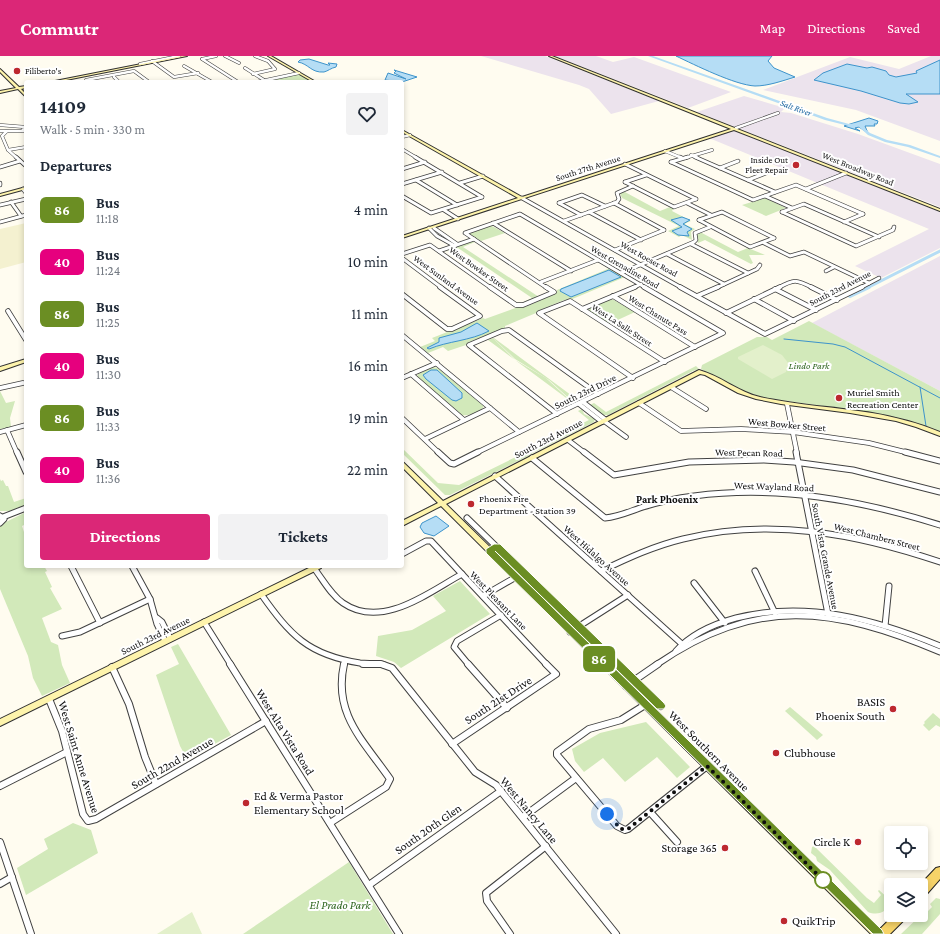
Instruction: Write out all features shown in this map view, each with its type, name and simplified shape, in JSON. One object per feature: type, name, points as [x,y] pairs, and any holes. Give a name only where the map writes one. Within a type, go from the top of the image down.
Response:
[{"type":"main road","points":[[62,80],[185,56]]},
{"type":"main road","points":[[270,56],[311,80]]},
{"type":"main road","name":"West Broadway Road","points":[[550,56],[940,210]]},
{"type":"main road","points":[[0,66],[22,88]]},
{"type":"main road","points":[[0,70],[22,88]]},
{"type":"main road","points":[[0,92],[22,88]]},
{"type":"main road","name":"South 27th Avenue","points":[[404,236],[734,128]]},
{"type":"main road","name":"West Roeser Road","points":[[404,132],[522,198]]},
{"type":"main road","points":[[0,195],[24,190]]},
{"type":"main road","points":[[0,368],[24,361]]},
{"type":"main road","name":"South 23rd Avenue","points":[[404,523],[696,373],[703,372],[745,394],[787,404]]},
{"type":"main road","points":[[787,404],[844,410],[885,418],[920,426],[940,434]]},
{"type":"main road","name":"West Southern Avenue","points":[[404,466],[570,632],[878,934]]},
{"type":"main road","name":"South 23rd Avenue","points":[[0,723],[167,639],[314,568]]},
{"type":"main road","points":[[928,885],[940,872]]},
{"type":"main road","points":[[883,934],[894,922]]},
{"type":"street","points":[[140,64],[179,56]]},
{"type":"street","points":[[216,56],[202,59],[235,80]]},
{"type":"street","points":[[225,56],[239,63]]},
{"type":"street","points":[[253,74],[275,69],[268,61],[255,56]]},
{"type":"street","points":[[153,62],[175,77],[198,73]]},
{"type":"street","points":[[184,66],[209,80]]},
{"type":"street","points":[[245,68],[264,80],[299,73]]},
{"type":"street","points":[[90,80],[134,71],[146,80]]},
{"type":"street","points":[[106,72],[111,75]]},
{"type":"street","points":[[114,77],[118,80]]},
{"type":"street","name":"South 27th Avenue","points":[[734,128],[778,113]]},
{"type":"street","points":[[0,125],[24,126]]},
{"type":"street","points":[[0,131],[24,131]]},
{"type":"street","points":[[7,131],[2,136],[8,150],[24,165]]},
{"type":"street","points":[[404,136],[410,135]]},
{"type":"street","points":[[8,150],[24,147]]},
{"type":"street","points":[[404,150],[482,197],[431,213],[404,197]]},
{"type":"street","points":[[712,150],[671,162],[754,200],[795,184],[863,214],[844,222]]},
{"type":"street","points":[[664,151],[681,159]]},
{"type":"street","points":[[691,155],[775,192]]},
{"type":"street","points":[[720,168],[738,161]]},
{"type":"street","points":[[0,167],[20,162]]},
{"type":"street","points":[[404,168],[425,162]]},
{"type":"street","points":[[625,164],[696,199],[674,207],[625,182],[646,175]]},
{"type":"street","points":[[404,183],[442,172]]},
{"type":"street","points":[[748,180],[766,173]]},
{"type":"street","points":[[806,189],[846,173]]},
{"type":"street","points":[[460,183],[483,176]]},
{"type":"street","points":[[416,180],[457,205]]},
{"type":"street","points":[[564,221],[614,203],[619,200],[618,193],[633,186]]},
{"type":"street","points":[[581,215],[559,203],[582,195],[605,206]]},
{"type":"street","points":[[765,196],[792,208]]},
{"type":"street","name":"West Roeser Road","points":[[522,198],[762,333],[767,334]]},
{"type":"street","points":[[0,205],[24,199]]},
{"type":"street","points":[[11,202],[21,216]]},
{"type":"street","points":[[614,203],[664,230],[615,250]]},
{"type":"street","points":[[687,203],[711,215]]},
{"type":"street","points":[[879,237],[803,204],[782,212],[856,246],[879,237],[893,230],[894,228]]},
{"type":"street","points":[[444,210],[458,219]]},
{"type":"street","points":[[589,212],[641,240]]},
{"type":"street","points":[[721,212],[774,238],[752,247],[710,227],[699,220],[711,215],[721,212]]},
{"type":"street","name":"West Grenadine Road","points":[[493,223],[520,214],[723,332]]},
{"type":"street","points":[[0,222],[24,215]]},
{"type":"street","points":[[571,271],[493,223],[465,233],[541,282],[571,271],[598,260]]},
{"type":"street","points":[[620,272],[691,244],[696,240],[695,233],[710,227]]},
{"type":"street","points":[[431,228],[437,236],[457,245]]},
{"type":"street","points":[[439,251],[474,239]]},
{"type":"street","points":[[764,243],[791,256],[803,252],[869,284]]},
{"type":"street","points":[[691,244],[748,273]]},
{"type":"street","name":"West Bowker Street","points":[[404,253],[429,245],[519,306],[554,292],[541,282]]},
{"type":"street","points":[[667,254],[724,284]]},
{"type":"street","name":"West Sunland Avenue","points":[[404,259],[480,316],[449,329],[404,295]]},
{"type":"street","points":[[697,296],[760,266]]},
{"type":"street","points":[[826,271],[834,267]]},
{"type":"street","name":"South 23rd Avenue","points":[[767,334],[879,278]]},
{"type":"street","points":[[726,313],[795,279],[837,300]]},
{"type":"street","points":[[582,309],[641,284]]},
{"type":"street","points":[[775,289],[816,310]]},
{"type":"street","name":"West Chanute Pass","points":[[613,296],[695,347]]},
{"type":"street","points":[[754,299],[794,321]]},
{"type":"street","name":"West La Salle Street","points":[[633,378],[539,313],[570,301],[665,362]]},
{"type":"street","points":[[8,311],[24,337]]},
{"type":"street","points":[[557,414],[470,345],[508,330],[598,394]]},
{"type":"street","name":"South 23rd Drive","points":[[425,438],[453,464],[633,378],[722,334],[723,332]]},
{"type":"street","points":[[404,337],[519,432]]},
{"type":"street","points":[[404,377],[437,364]]},
{"type":"street","points":[[411,374],[464,420]]},
{"type":"street","points":[[0,388],[23,383]]},
{"type":"street","points":[[671,387],[706,409]]},
{"type":"street","points":[[581,403],[626,437]]},
{"type":"street","name":"West Bowker Street","points":[[639,403],[681,431],[741,429],[793,432],[857,441],[940,461]]},
{"type":"street","name":"South Vista Grande Avenue","points":[[787,404],[829,615]]},
{"type":"street","points":[[404,420],[425,438],[490,408]]},
{"type":"street","points":[[0,432],[24,426]]},
{"type":"street","points":[[7,430],[24,468]]},
{"type":"street","name":"West Pecan Road","points":[[568,440],[610,473],[616,475],[671,464],[705,460],[766,460],[798,462],[866,472],[940,492]]},
{"type":"street","name":"West Wayland Road","points":[[532,458],[605,518],[646,506],[695,496],[761,492],[805,495],[862,504],[940,526]]},
{"type":"street","name":"West Hidalgo Avenue","points":[[495,476],[684,645]]},
{"type":"street","points":[[0,523],[2,516],[24,509]]},
{"type":"street","name":"West Southern Avenue","points":[[468,518],[661,706]]},
{"type":"street","name":"West Chambers Street","points":[[601,571],[636,554],[678,539],[743,529],[812,531],[856,538],[940,562]]},
{"type":"street","name":"West Pleasant Lane","points":[[404,553],[429,541],[433,542],[556,674]]},
{"type":"street","points":[[489,551],[497,547]]},
{"type":"street","points":[[72,568],[100,622]]},
{"type":"street","points":[[133,568],[150,599],[157,618],[157,624],[167,639]]},
{"type":"street","points":[[317,568],[336,597],[343,603],[358,610],[376,612],[396,610],[462,574]]},
{"type":"street","points":[[755,571],[775,614]]},
{"type":"street","points":[[483,596],[516,578]]},
{"type":"street","points":[[694,583],[727,627]]},
{"type":"street","points":[[885,627],[888,586]]},
{"type":"street","name":"West Nancy Lane","points":[[261,594],[284,627],[302,643],[324,654],[345,661],[362,664],[385,664],[392,668],[475,772],[492,781],[523,817],[616,934]]},
{"type":"street","points":[[570,632],[628,595]]},
{"type":"street","points":[[62,636],[76,634],[150,599]]},
{"type":"street","points":[[684,645],[727,627],[775,614]]},
{"type":"street","points":[[501,615],[456,643],[455,648],[506,708]]},
{"type":"street","points":[[626,686],[702,631],[724,622],[748,615],[829,615],[885,627],[940,646]]},
{"type":"street","name":"West Alta Vista Road","points":[[204,622],[399,934]]},
{"type":"street","points":[[885,627],[940,652]]},
{"type":"street","points":[[330,823],[386,787],[390,779],[348,718],[343,708],[340,680],[345,661]]},
{"type":"street","points":[[112,667],[129,704],[145,756],[156,784]]},
{"type":"street","name":"South 21st Drive","points":[[452,744],[556,674]]},
{"type":"street","name":"West Saint Anne Avenue","points":[[49,698],[67,752],[75,789],[84,817],[88,821]]},
{"type":"street","points":[[645,705],[621,720],[589,729],[560,749],[557,755],[617,826],[625,830],[707,766]]},
{"type":"street","name":"South 22nd Avenue","points":[[88,821],[96,819],[266,721]]},
{"type":"street","points":[[0,786],[67,752]]},
{"type":"street","points":[[523,817],[576,778]]},
{"type":"street","name":"South 20th Glen","points":[[369,885],[501,791]]},
{"type":"street","points":[[650,812],[677,842]]},
{"type":"street","points":[[0,842],[31,934]]},
{"type":"street","points":[[510,934],[487,902],[486,893],[546,846]]},
{"type":"street","points":[[0,884],[12,877]]},
{"type":"shaded area","points":[[481,56],[545,56],[659,101],[611,114],[589,89]]},
{"type":"shaded area","points":[[555,56],[596,56],[613,62],[634,57],[731,92],[688,108]]},
{"type":"shaded area","points":[[931,56],[940,56],[940,141],[856,110],[763,90],[850,57],[899,69]]},
{"type":"shaded area","points":[[744,96],[785,108],[781,112],[791,113],[858,134],[940,164],[940,207],[697,112]]},
{"type":"shaded area","points":[[731,131],[736,131],[940,212],[940,248],[881,278],[855,266],[929,229],[709,138]]},
{"type":"shaded area","points":[[24,223],[24,263],[0,269],[0,229]]},
{"type":"shaded area","points":[[940,256],[940,391],[812,323]]},
{"type":"green space","points":[[299,74],[310,80],[270,80]]},
{"type":"green space","points":[[623,191],[660,211],[670,207],[674,208],[672,211],[691,221],[684,224],[695,229],[691,232],[692,240],[682,235],[679,237],[668,231],[679,226],[622,198],[620,194]]},
{"type":"green space","points":[[765,198],[786,208],[766,216],[742,205]]},
{"type":"green space","points":[[490,225],[505,233],[481,241],[468,233]]},
{"type":"green space","points":[[700,232],[738,252],[748,248],[765,255],[749,255],[753,263],[751,264],[705,240],[698,243],[697,235]]},
{"type":"green space","points":[[471,242],[475,242],[463,247],[539,297],[519,304],[532,298],[458,248],[444,252]]},
{"type":"green space","points":[[610,268],[625,277],[570,300],[564,300],[538,311],[505,326],[505,328],[469,342],[466,345],[448,351],[443,347],[428,353],[420,347],[435,341],[432,338],[483,318],[485,319],[518,307],[525,307],[555,294],[557,290]]},
{"type":"green space","points":[[610,299],[635,312],[609,324],[588,311],[588,309]]},
{"type":"green space","name":"Lindo Park","points":[[809,321],[940,391],[940,433],[859,411],[765,398],[735,388],[701,369],[702,365],[757,337],[767,337],[772,340]]},
{"type":"green space","points":[[493,338],[579,401],[574,403],[549,380],[515,359]]},
{"type":"green space","points":[[493,338],[515,360],[546,378],[573,403],[488,340]]},
{"type":"green space","points":[[763,345],[782,355],[789,364],[786,372],[772,379],[738,359],[738,357]]},
{"type":"green space","points":[[696,366],[699,369],[608,415],[603,415],[590,405],[594,403],[606,412]]},
{"type":"green space","points":[[433,367],[438,368],[484,406],[474,414],[462,415],[417,377],[418,374]]},
{"type":"green space","points":[[0,391],[6,403],[15,401],[10,418],[11,427],[0,429]]},
{"type":"green space","points":[[582,409],[584,414],[595,419],[594,422],[531,454],[527,451],[589,420],[578,411]]},
{"type":"green space","points":[[404,450],[438,483],[459,485],[526,452],[530,455],[450,495],[445,495],[404,455]]},
{"type":"green space","points":[[0,479],[1,481],[3,480],[6,486],[8,486],[14,502],[24,499],[24,506],[10,511],[0,511]]},
{"type":"green space","points":[[24,513],[24,525],[22,526],[24,532],[24,568],[45,568],[47,571],[45,572],[52,587],[50,588],[62,609],[42,618],[51,642],[58,645],[62,665],[70,683],[42,696],[33,678],[28,656],[0,589],[0,525]]},
{"type":"green space","points":[[460,581],[490,614],[401,668],[394,662],[376,656],[378,636],[412,630],[446,611],[433,596]]},
{"type":"green space","points":[[178,644],[231,735],[187,759],[180,746],[156,675],[179,664],[171,647]]},
{"type":"green space","points":[[790,707],[823,735],[817,740],[785,711]]},
{"type":"green space","points":[[933,713],[940,719],[940,727],[936,725],[929,731],[923,725]]},
{"type":"green space","points":[[646,722],[690,767],[677,778],[657,757],[625,782],[603,758],[584,772],[575,761],[572,749],[600,733]]},
{"type":"green space","points":[[73,823],[91,830],[98,853],[26,895],[17,868],[48,849],[44,839]]},
{"type":"green space","points":[[814,846],[874,903],[881,895],[878,891],[879,890],[884,895],[884,911],[875,914],[868,912],[830,870],[817,861],[816,857],[811,853],[812,847]]},
{"type":"green space","name":"El Prado Park","points":[[349,862],[393,934],[243,934]]},
{"type":"green space","points":[[936,898],[940,899],[940,914],[922,934],[901,934],[914,922],[928,922],[928,911],[932,907],[930,904]]},
{"type":"green space","points":[[192,912],[202,934],[157,934]]},
{"type":"water","points":[[676,56],[772,56],[768,61],[774,68],[795,77],[765,85],[747,85],[715,74]]},
{"type":"water","points":[[309,59],[328,65],[330,65],[328,63],[337,64],[336,67],[320,72],[298,62],[300,60]]},
{"type":"water","points":[[940,60],[940,94],[906,94],[918,102],[909,104],[900,103],[861,91],[814,80],[823,73],[847,64],[867,68],[872,67],[886,71],[889,75],[896,77],[917,73],[916,71]]},
{"type":"water","points":[[394,70],[417,77],[404,81],[404,80],[385,80],[388,73],[406,79],[394,73],[396,71]]},
{"type":"water","points":[[869,118],[878,121],[877,124],[874,124],[875,126],[865,126],[868,133],[859,127],[855,128],[860,131],[844,126]]},
{"type":"water","points":[[682,217],[690,220],[683,224],[692,229],[687,232],[689,236],[678,235],[672,231],[682,227],[671,220]]},
{"type":"water","points":[[609,270],[621,277],[571,297],[560,291],[561,289]]},
{"type":"water","points":[[477,323],[489,331],[474,337],[429,349],[427,348],[439,342],[439,338],[461,332]]},
{"type":"water","points":[[431,370],[437,370],[462,393],[462,398],[456,401],[452,400],[426,379],[423,375]]},
{"type":"water","points":[[436,516],[449,526],[434,536],[424,533],[420,527],[422,523]]},
{"type":"waterway","name":"Salt River","points":[[650,56],[826,119],[849,125],[858,124],[869,134],[886,141],[909,146],[940,157]]},
{"type":"waterway","points":[[869,287],[940,251]]},
{"type":"waterway","points":[[850,296],[869,287]]},
{"type":"waterway","points":[[784,339],[833,344],[845,347],[920,387]]},
{"type":"waterway","points":[[920,387],[940,398]]},
{"type":"waterway","points":[[920,387],[926,426]]},
{"type":"bus line","name":"86","points":[[661,706],[497,547],[489,551],[878,934]]},
{"type":"place","name":"Filiberto's","points":[[17,71]]},
{"type":"place","name":"Inside Out Fleet Repair","points":[[796,165]]},
{"type":"place","name":"Muriel Smith Recreation Center","points":[[839,398]]},
{"type":"place","name":"Phoenix Fire Department - Station 39","points":[[471,504]]},
{"type":"place","name":"BASIS Phoenix South","points":[[893,709]]},
{"type":"place","name":"Clubhouse","points":[[776,753]]},
{"type":"place","name":"Ed & Verma Pastor Elementary School","points":[[246,803]]},
{"type":"place","name":"Circle K","points":[[858,842]]},
{"type":"place","name":"Storage 365","points":[[725,848]]},
{"type":"place","name":"QuikTrip","points":[[784,921]]},
{"type":"district","name":"Park Phoenix","points":[[667,499]]},
{"type":"route","points":[[607,814],[621,829],[628,829],[707,766],[823,880]]}]
